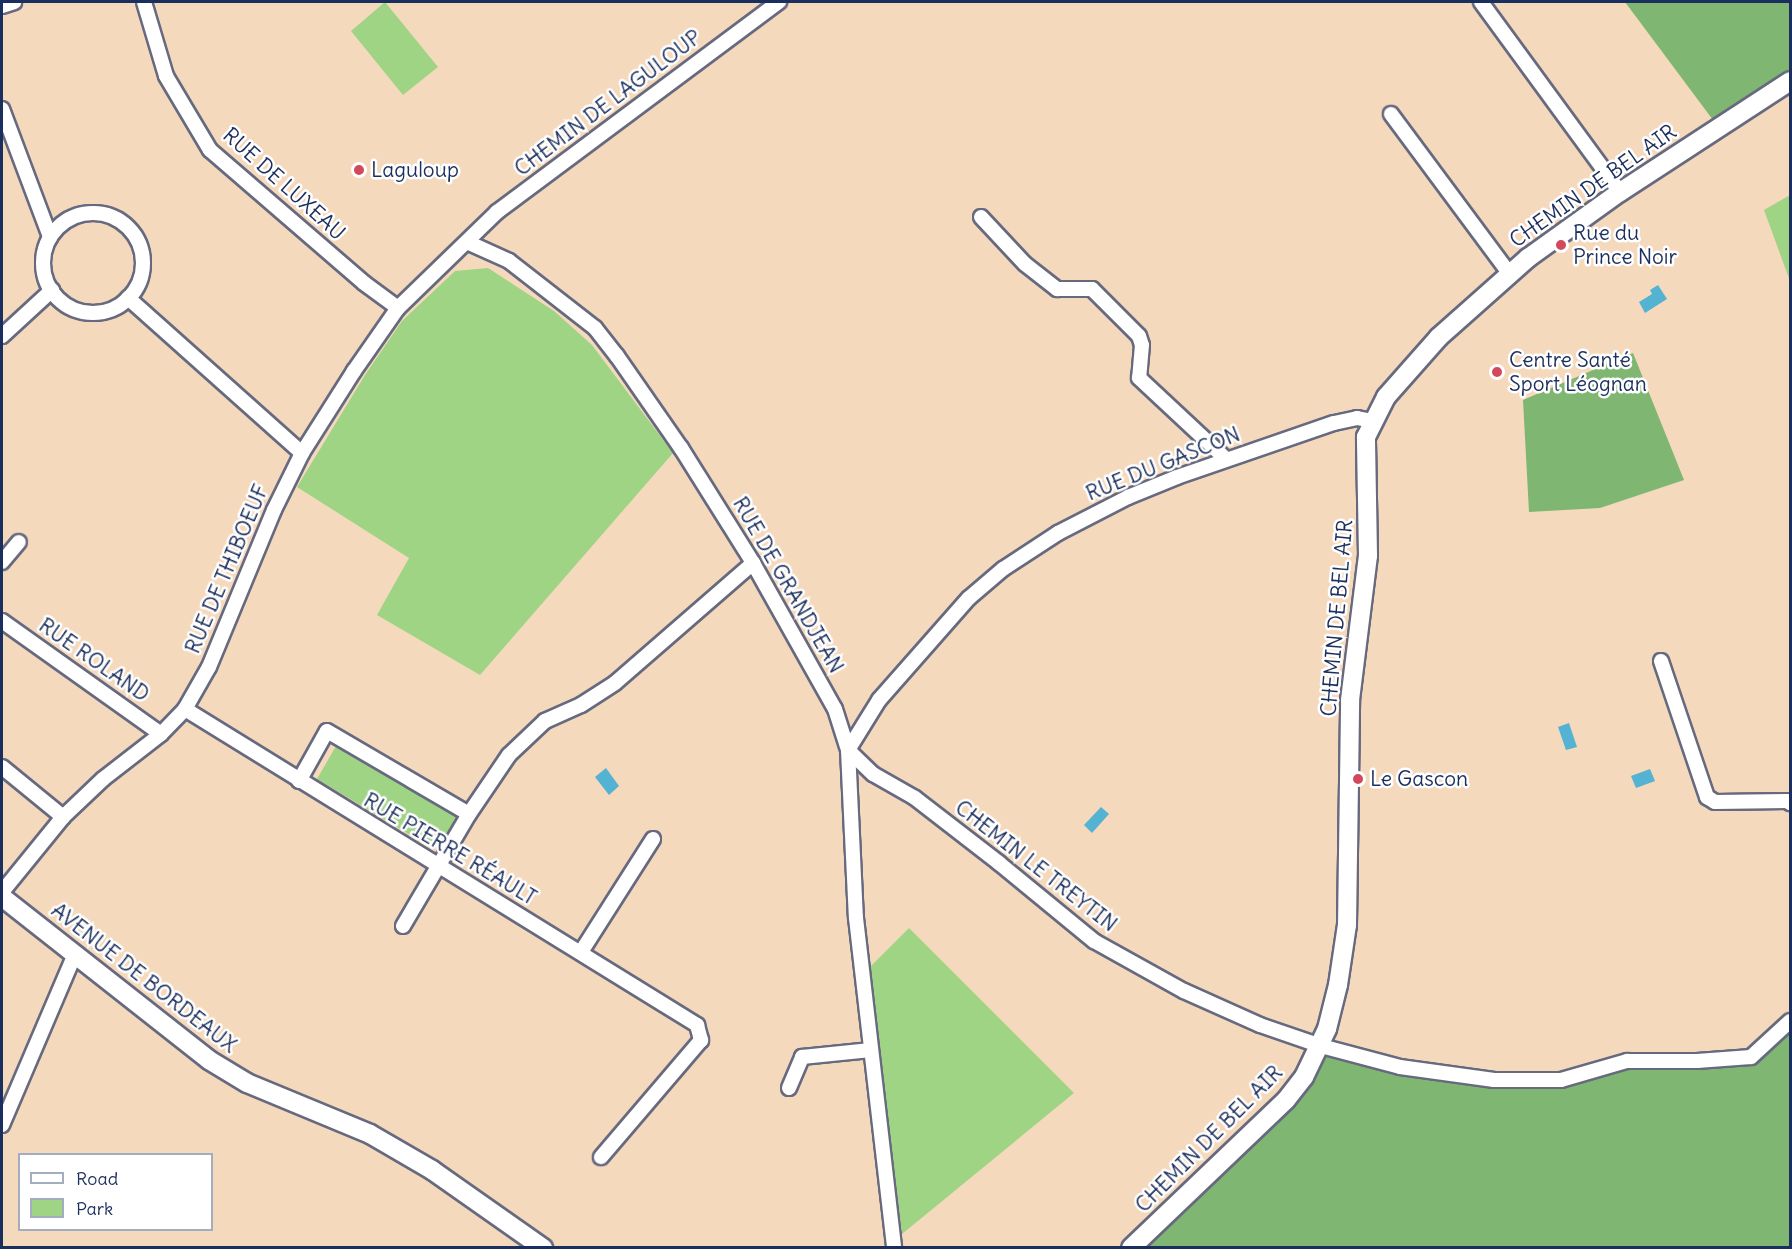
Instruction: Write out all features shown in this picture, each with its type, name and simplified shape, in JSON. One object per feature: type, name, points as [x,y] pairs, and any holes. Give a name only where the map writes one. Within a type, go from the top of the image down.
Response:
[{"type":"street","points":[[2,6],[14,2]]},
{"type":"street","name":"RUE DE LUXEAU","points":[[144,2],[166,76],[210,150],[364,283],[399,308]]},
{"type":"street","name":"CHEMIN DE LAGULOUP","points":[[467,242],[497,212],[779,2]]},
{"type":"street","points":[[1481,2],[1620,192]]},
{"type":"street","name":"CHEMIN DE BEL AIR","points":[[1131,1248],[1286,1100],[1321,1046],[1334,1007],[1347,925],[1350,700],[1368,555],[1368,487],[1365,461],[1366,437],[1372,421],[1386,397],[1439,337],[1509,273],[1620,192],[1791,81]]},
{"type":"street","points":[[2,109],[50,237]]},
{"type":"street","points":[[1391,114],[1509,273]]},
{"type":"street","points":[[101,214],[124,223],[136,236],[143,260],[138,285],[117,307],[103,312],[88,312],[61,301],[45,278],[43,264],[50,237],[61,224],[76,215],[101,214]]},
{"type":"street","points":[[981,217],[1025,264],[1057,289],[1092,289],[1139,336],[1142,345],[1139,378],[1227,459]]},
{"type":"street","name":"RUE DE THIBOEUF","points":[[2,892],[63,817],[103,779],[161,734],[185,709],[208,667],[274,510],[302,453],[354,370],[399,308],[467,242]]},
{"type":"street","name":"RUE DE GRANDJEAN","points":[[467,242],[509,261],[594,328],[681,448],[753,563],[835,709],[848,750],[856,918],[894,1248]]},
{"type":"street","points":[[2,336],[52,290]]},
{"type":"street","points":[[128,298],[302,453]]},
{"type":"street","name":"RUE DU GASCON","points":[[848,750],[879,700],[969,598],[1003,569],[1058,533],[1128,497],[1227,459],[1334,423],[1357,418],[1372,421]]},
{"type":"street","points":[[2,562],[19,542]]},
{"type":"street","points":[[403,926],[469,814],[509,755],[545,721],[581,705],[615,683],[753,563]]},
{"type":"street","name":"RUE ROLAND","points":[[2,621],[161,734]]},
{"type":"street","points":[[1661,661],[1707,797],[1715,802],[1787,801],[1791,803]]},
{"type":"street","name":"RUE PIERRE RÉAULT","points":[[185,709],[438,867],[698,1025],[701,1040],[601,1157]]},
{"type":"street","name":"RUE PIERRE RÉAULT","points":[[299,781],[327,731],[469,814]]},
{"type":"street","name":"CHEMIN LE TREYTIN","points":[[848,750],[873,774],[915,798],[1094,941],[1184,991],[1260,1024],[1321,1046],[1412,1069],[1494,1080],[1561,1080],[1628,1061],[1697,1061],[1751,1057],[1791,1021]]},
{"type":"street","points":[[2,767],[63,817]]},
{"type":"street","points":[[580,952],[653,839]]},
{"type":"street","name":"AVENUE DE BORDEAUX","points":[[2,897],[209,1060],[247,1083],[370,1134],[432,1170],[543,1248]]},
{"type":"street","points":[[2,1125],[75,954]]},
{"type":"street","points":[[789,1088],[802,1058],[871,1050]]},
{"type":"green space","points":[[385,2],[438,67],[403,95],[351,31]]},
{"type":"green space","points":[[1625,2],[1790,2],[1790,72],[1713,120]]},
{"type":"green space","points":[[1790,195],[1790,281],[1764,210]]},
{"type":"green space","points":[[488,268],[554,311],[592,345],[673,453],[480,675],[377,615],[409,558],[297,487],[365,375],[402,321],[455,271]]},
{"type":"green space","points":[[1633,353],[1684,480],[1600,508],[1529,512],[1523,400]]},
{"type":"green space","points":[[336,746],[458,816],[442,843],[430,847],[317,779]]},
{"type":"green space","points":[[909,928],[1074,1093],[902,1234],[869,968]]},
{"type":"green space","points":[[1790,1021],[1790,1247],[1131,1248],[1286,1100],[1321,1046],[1400,1067],[1561,1080],[1627,1061],[1751,1057]]},
{"type":"water","points":[[1658,285],[1667,299],[1645,313],[1639,302],[1652,294],[1650,290]]},
{"type":"water","points":[[1569,723],[1577,747],[1566,750],[1558,727]]},
{"type":"water","points":[[606,768],[619,786],[609,795],[595,777]]},
{"type":"water","points":[[1650,769],[1655,781],[1636,788],[1631,776]]},
{"type":"water","points":[[1101,807],[1109,814],[1092,833],[1084,825]]},
{"type":"place","name":"Laguloup","points":[[359,170]]},
{"type":"place","name":"Rue du Prince Noir","points":[[1561,245]]},
{"type":"place","name":"Centre Santé Sport Léognan","points":[[1497,372]]},
{"type":"place","name":"Le Gascon","points":[[1358,779]]}]
